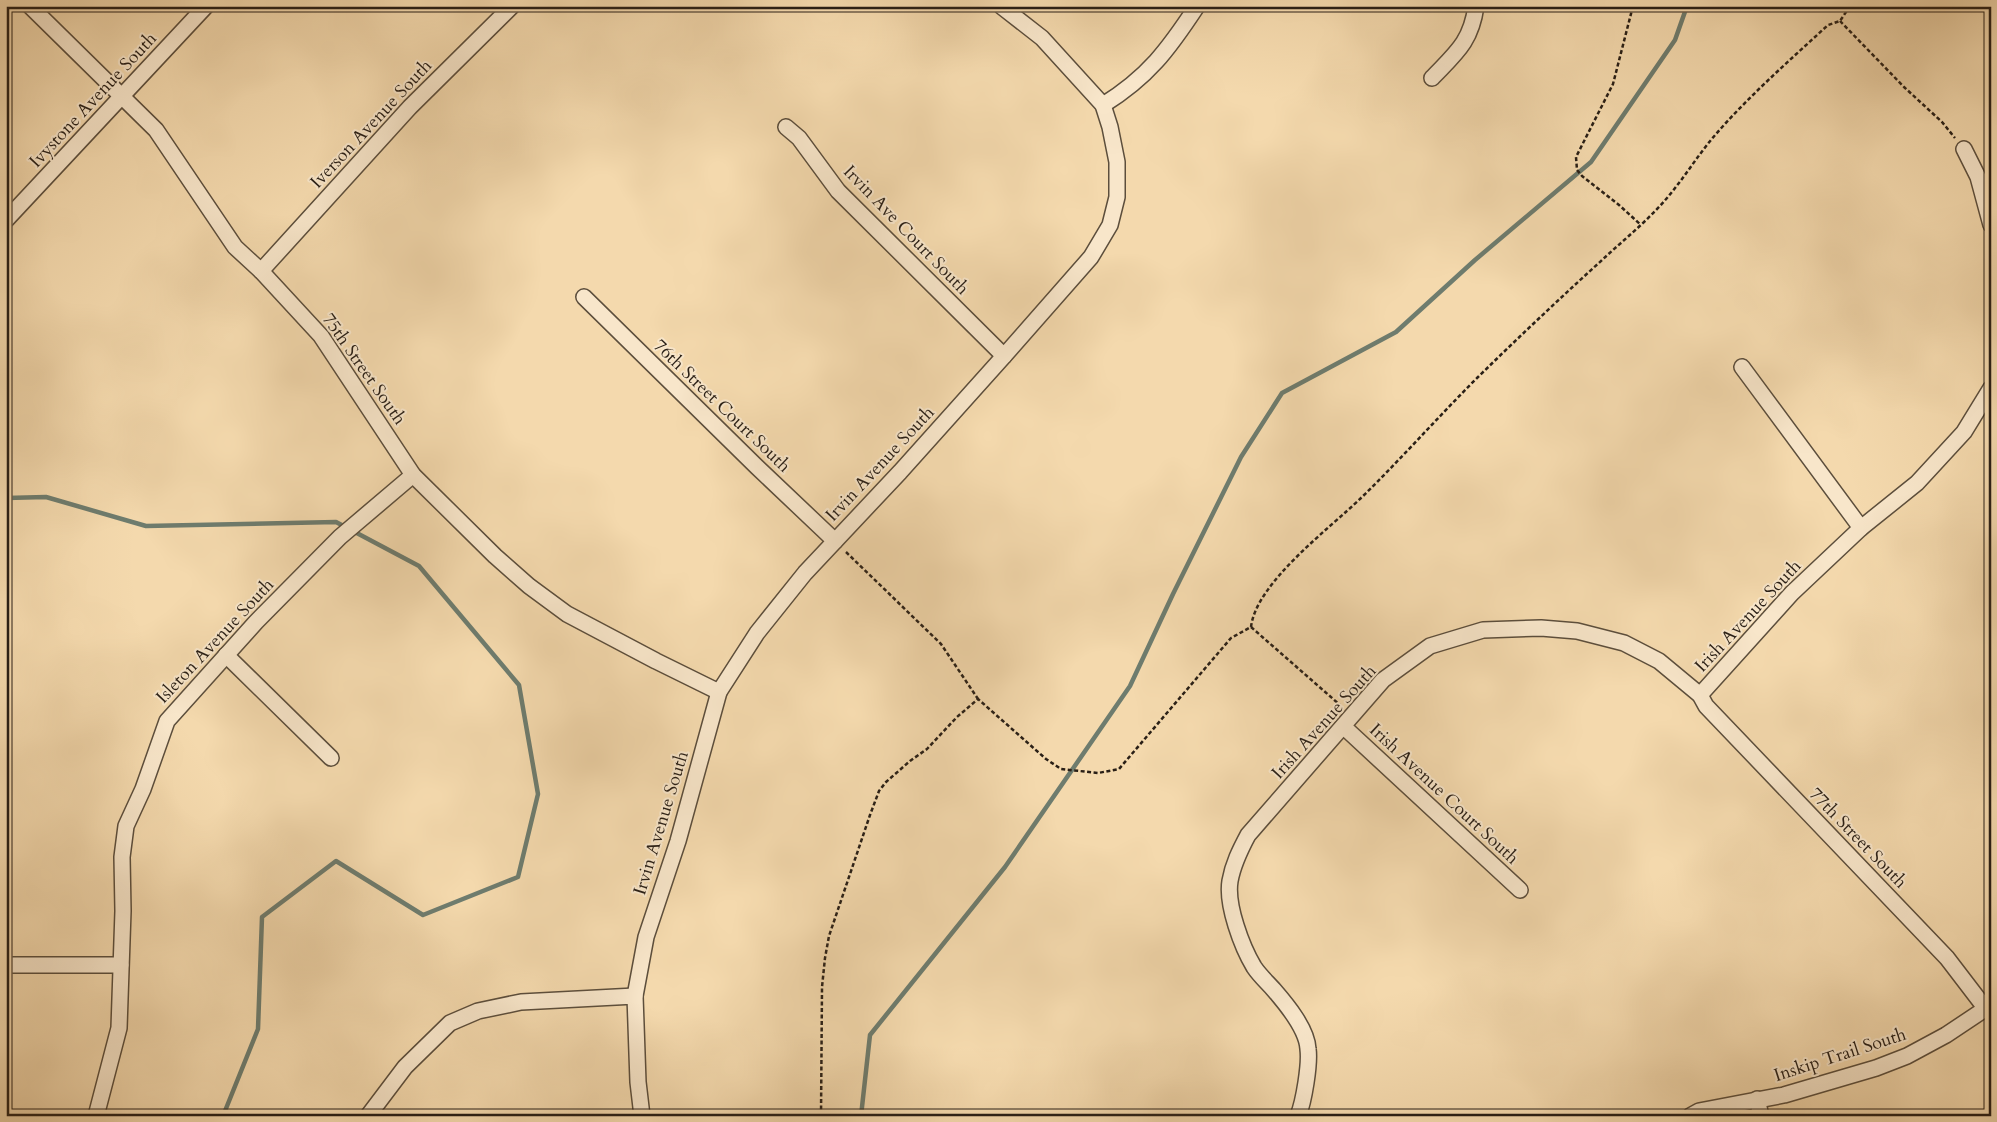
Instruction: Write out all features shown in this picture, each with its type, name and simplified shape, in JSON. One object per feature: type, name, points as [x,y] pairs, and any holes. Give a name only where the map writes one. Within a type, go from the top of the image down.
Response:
[{"type":"street","name":"75th Street South","points":[[30,6],[156,130],[235,247],[261,271],[322,336],[414,475],[495,556],[529,586],[567,614],[719,692]]},
{"type":"street","name":"Ivystone Avenue South","points":[[6,220],[206,6]]},
{"type":"street","name":"Iverson Avenue South","points":[[261,271],[410,107],[512,6]]},
{"type":"street","points":[[1002,6],[1042,38],[1103,105],[1128,89],[1158,61],[1197,6]]},
{"type":"street","points":[[1432,78],[1469,36],[1474,24],[1476,6]]},
{"type":"street","name":"Irvin Avenue South","points":[[642,1116],[638,1082],[635,996],[646,937],[678,841],[719,692],[757,633],[805,573],[1004,356],[1091,256],[1110,225],[1118,197],[1117,162],[1110,127],[1103,105]]},
{"type":"street","name":"Irvin Ave Court South","points":[[786,127],[799,138],[838,191],[1004,356]]},
{"type":"street","points":[[1964,149],[1978,177],[1991,225]]},
{"type":"street","name":"76th Street Court South","points":[[584,297],[757,467],[836,541]]},
{"type":"street","points":[[1742,367],[1861,528]]},
{"type":"street","name":"Irish Avenue South","points":[[1298,1116],[1303,1103],[1308,1048],[1299,1023],[1285,1003],[1255,969],[1244,948],[1232,911],[1229,883],[1235,861],[1248,835],[1384,680],[1430,646],[1483,630],[1541,628],[1568,631],[1624,643],[1659,661],[1700,695],[1792,592],[1861,528],[1917,483],[1964,432],[1991,388]]},
{"type":"street","name":"Isleton Avenue South","points":[[96,1116],[120,1028],[123,911],[122,857],[126,826],[143,789],[167,721],[256,622],[340,537],[414,475]]},
{"type":"street","points":[[226,655],[331,758]]},
{"type":"street","name":"77th Street South","points":[[1700,695],[1706,706],[1947,958],[1988,1007]]},
{"type":"street","name":"Irish Avenue Court South","points":[[1348,721],[1520,890]]},
{"type":"street","points":[[6,965],[121,965]]},
{"type":"street","points":[[368,1116],[405,1067],[450,1023],[478,1011],[521,1002],[635,996]]},
{"type":"street","name":"Inskip Trail South","points":[[1690,1116],[1699,1110],[1784,1096],[1907,1056],[1946,1035],[1988,1007]]},
{"type":"street","points":[[1757,1099],[1761,1116]]},
{"type":"path","points":[[1633,6],[1613,84],[1576,157],[1576,164],[1577,170],[1582,176],[1619,205],[1641,226]]},
{"type":"path","points":[[1251,627],[1252,616],[1259,603],[1283,572],[1360,499],[1478,377],[1641,226],[1674,190],[1715,135],[1828,25],[1840,21],[1850,6]]},
{"type":"path","points":[[1840,21],[1904,87],[1942,122],[1964,149]]},
{"type":"path","points":[[836,541],[941,644],[978,699],[1046,759],[1061,769],[1098,773],[1120,769],[1231,638],[1251,627]]},
{"type":"path","points":[[1251,627],[1348,721]]},
{"type":"path","points":[[821,1116],[822,988],[825,958],[829,936],[879,791],[886,782],[910,761],[927,749],[957,717],[978,699]]},
{"type":"waterway","points":[[861,1116],[870,1035],[1005,867],[1130,686],[1241,457],[1282,393],[1396,332],[1475,260],[1591,162],[1675,40],[1687,6]]},
{"type":"waterway","points":[[6,498],[46,497],[146,526],[336,522],[419,566],[519,685],[538,794],[518,877],[423,915],[336,861],[262,917],[258,1029],[223,1116]]}]
